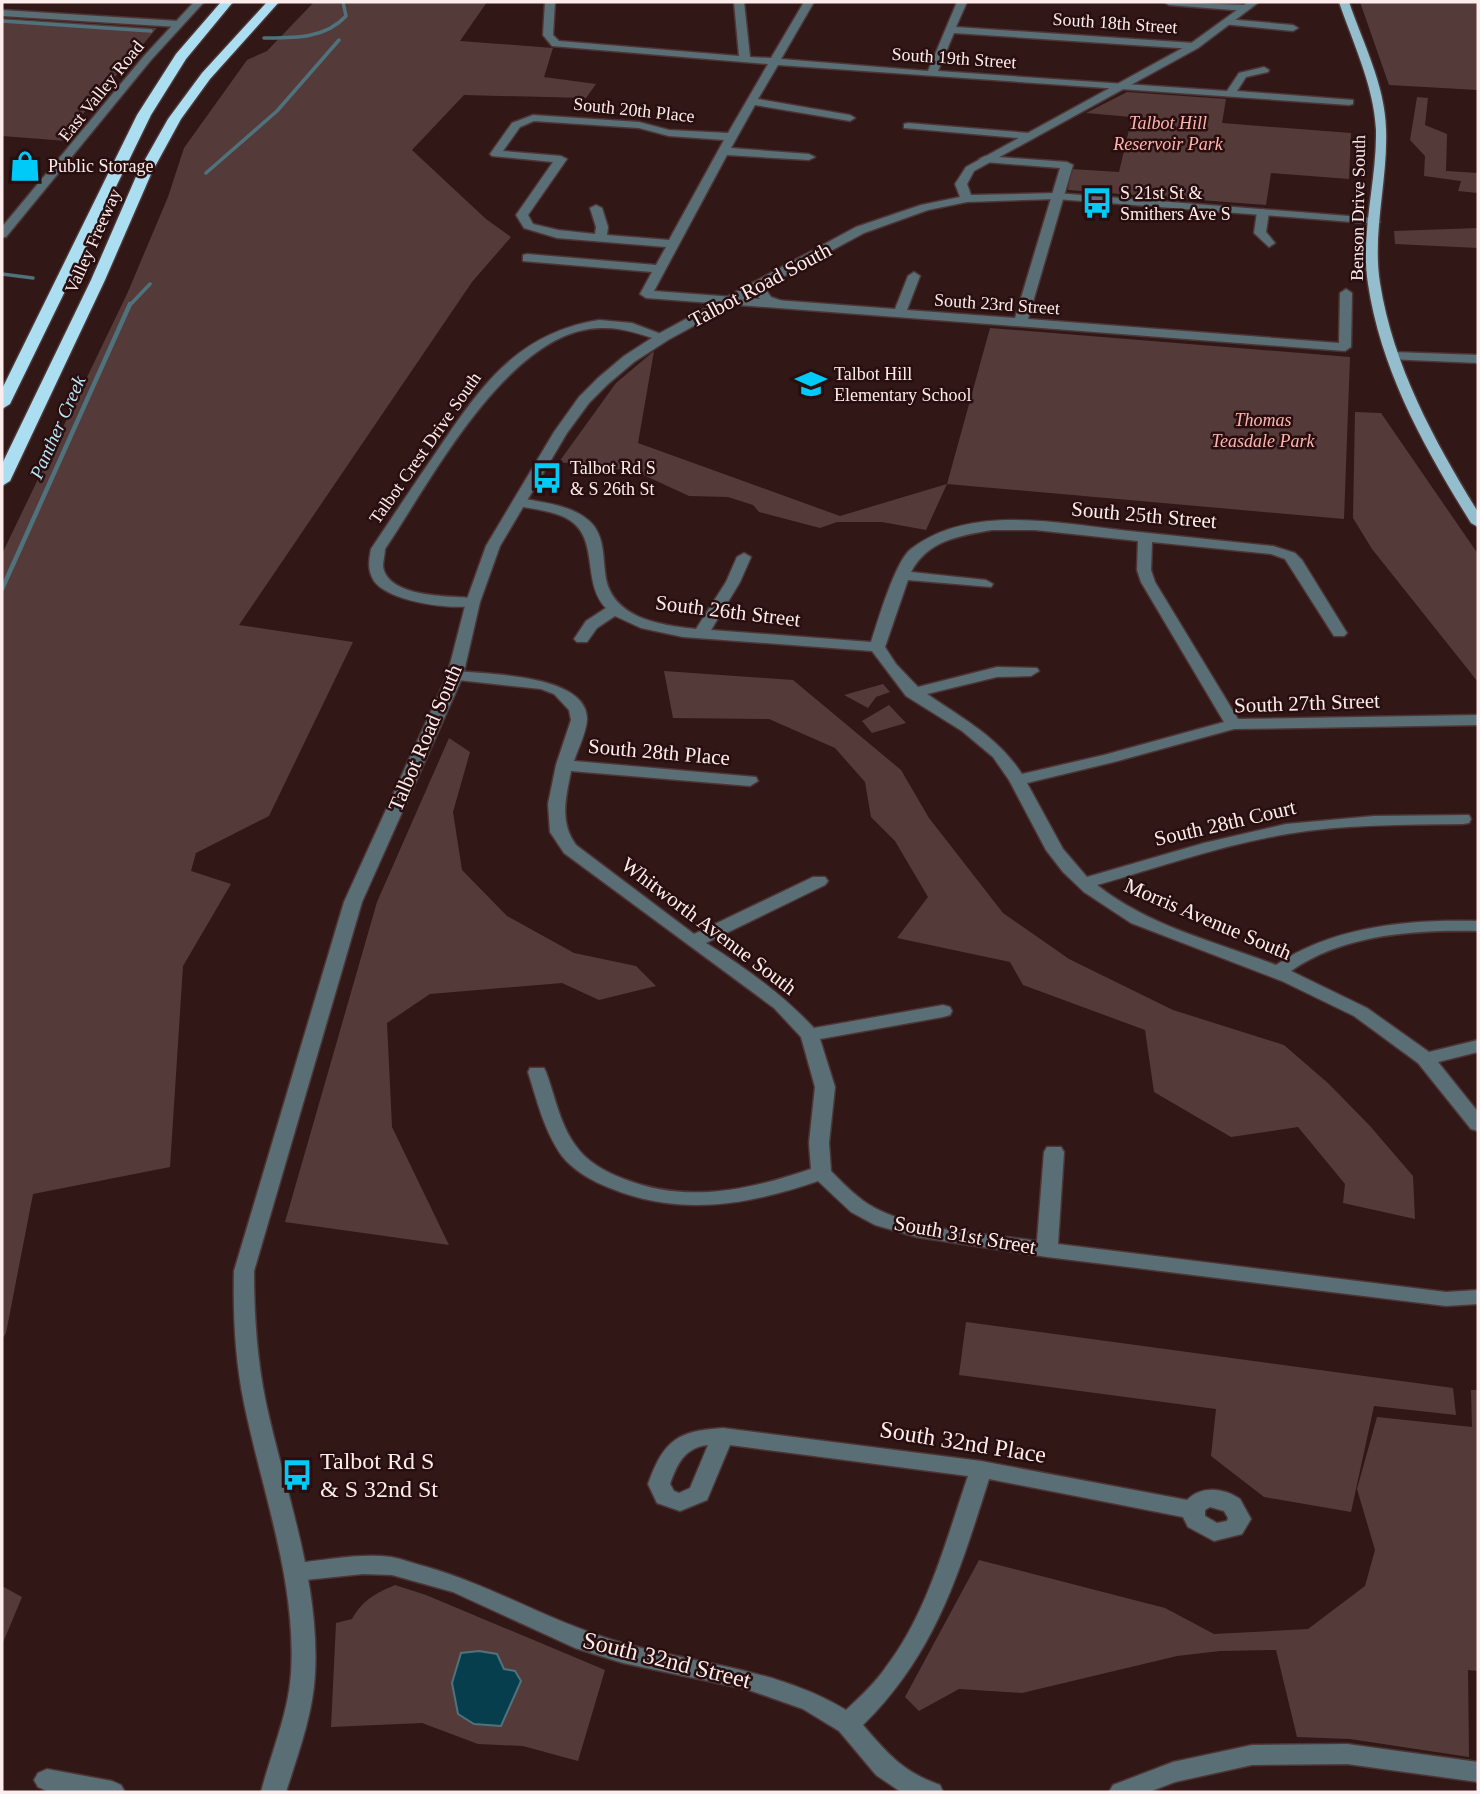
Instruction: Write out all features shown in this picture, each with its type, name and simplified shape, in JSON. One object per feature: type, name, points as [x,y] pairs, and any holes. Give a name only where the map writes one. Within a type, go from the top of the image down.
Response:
[{"type":"highway","name":"Valley Freeway","points":[[2,404],[149,103],[181,54],[227,2]]},
{"type":"highway","points":[[149,103],[171,86],[190,59],[243,2]]},
{"type":"highway","name":"Valley Freeway","points":[[2,481],[145,172],[175,119],[206,76],[273,2]]},
{"type":"highway","points":[[145,172],[140,165],[152,141],[180,93],[212,48]]},
{"type":"main road","name":"Benson Drive South","points":[[1344,2],[1379,105],[1381,159],[1374,222],[1374,284],[1394,356],[1416,415],[1478,523]]},
{"type":"street","name":"East Valley Road","points":[[2,234],[78,147],[178,24],[200,2]]},
{"type":"street","name":"South 19th Street","points":[[550,2],[548,35],[556,44],[932,74],[1349,102]]},
{"type":"street","points":[[739,2],[745,60]]},
{"type":"street","points":[[527,258],[659,269],[809,2]]},
{"type":"street","points":[[932,74],[962,2]]},
{"type":"street","points":[[1169,2],[1250,5]]},
{"type":"street","points":[[967,200],[962,190],[964,176],[985,159],[1194,46],[1250,5]]},
{"type":"street","points":[[2,13],[178,24]]},
{"type":"street","points":[[1227,22],[1293,28]]},
{"type":"street","name":"South 18th Street","points":[[950,30],[1194,46]]},
{"type":"street","points":[[1231,94],[1236,78],[1240,75],[1264,70]]},
{"type":"street","points":[[753,101],[850,118]]},
{"type":"street","name":"South 20th Place","points":[[600,238],[533,229],[523,221],[522,215],[561,159],[496,154],[516,125],[533,118],[639,125],[669,133],[731,137]]},
{"type":"street","points":[[908,127],[1029,136]]},
{"type":"street","points":[[724,151],[809,157]]},
{"type":"street","points":[[985,159],[1067,165],[1020,324]]},
{"type":"street","name":"Talbot Road South","points":[[273,1792],[302,1684],[302,1644],[296,1572],[247,1353],[241,1308],[244,1271],[353,902],[455,676],[473,602],[494,546],[561,432],[584,400],[629,359],[663,337],[880,221],[925,207],[967,200],[1056,196],[1374,222]]},
{"type":"street","points":[[596,208],[602,226],[600,238],[674,244]]},
{"type":"street","points":[[1263,212],[1260,233],[1269,243]]},
{"type":"street","name":"South 23rd Street","points":[[659,269],[646,294],[1345,347],[1346,293]]},
{"type":"street","points":[[899,315],[914,276]]},
{"type":"street","points":[[758,287],[760,295],[769,302],[781,305]]},
{"type":"street","name":"Talbot Crest Drive South","points":[[473,602],[412,597],[392,590],[380,580],[375,571],[374,559],[377,549],[476,404],[492,383],[530,351],[566,330],[619,325],[663,337]]},
{"type":"street","points":[[1394,356],[1478,359]]},
{"type":"street","points":[[520,502],[562,512],[578,519],[589,529],[598,552],[596,578],[600,592],[615,610],[599,617],[582,639]]},
{"type":"street","name":"South 25th Street","points":[[902,575],[914,553],[935,539],[950,533],[992,526],[1034,526],[1255,546],[1290,556],[1297,563],[1339,634]]},
{"type":"street","points":[[1145,536],[1144,570],[1148,582],[1233,724]]},
{"type":"street","points":[[701,633],[733,582],[744,557]]},
{"type":"street","points":[[877,647],[902,575],[986,584]]},
{"type":"street","name":"South 26th Street","points":[[615,610],[662,628],[877,647]]},
{"type":"street","name":"Morris Avenue South","points":[[877,647],[892,672],[912,692],[969,729],[998,753],[1018,780],[1064,863],[1084,883],[1111,904],[1156,926],[1278,972],[1373,1019],[1425,1059],[1478,1125]]},
{"type":"street","points":[[912,692],[997,672],[1031,671]]},
{"type":"street","name":"Whitworth Avenue South","points":[[455,676],[543,685],[560,691],[569,698],[577,709],[579,720],[564,765],[556,804],[558,832],[570,849],[693,942],[781,1004],[810,1035],[825,1087],[819,1143],[821,1173]]},
{"type":"street","name":"South 27th Street","points":[[1018,780],[1108,759],[1233,724],[1478,720]]},
{"type":"street","name":"South 28th Place","points":[[564,765],[750,781]]},
{"type":"street","name":"South 28th Court","points":[[1084,883],[1250,836],[1288,829],[1377,820],[1462,819]]},
{"type":"street","points":[[693,942],[819,881]]},
{"type":"street","points":[[1278,972],[1307,953],[1381,933],[1425,927],[1478,926]]},
{"type":"street","points":[[810,1035],[943,1011]]},
{"type":"street","points":[[1425,1059],[1478,1046]]},
{"type":"street","points":[[537,1072],[565,1146],[577,1162],[628,1189],[664,1199],[696,1201],[776,1189],[821,1173]]},
{"type":"street","points":[[1047,1250],[1054,1152]]},
{"type":"street","name":"South 31st Street","points":[[821,1173],[858,1207],[882,1220],[917,1230],[1047,1250],[1446,1299],[1478,1297]]},
{"type":"street","name":"South 32nd Place","points":[[723,1436],[981,1469],[1193,1510]]},
{"type":"street","points":[[848,1724],[877,1696],[902,1665],[938,1598],[981,1469]]},
{"type":"street","name":"South 32nd Street","points":[[296,1572],[392,1566],[459,1585],[583,1641],[623,1653],[747,1679],[812,1702],[848,1724],[885,1768],[912,1786],[931,1792]]},
{"type":"street","points":[[1122,1792],[1173,1772],[1252,1755],[1347,1754],[1478,1772]]},
{"type":"street","points":[[47,1780],[112,1792]]},
{"type":"green space","points":[[314,2],[487,2],[460,41],[553,48],[544,77],[596,84],[586,98],[464,95],[412,150],[486,219],[511,237],[472,282],[239,625],[353,642],[269,816],[196,853],[191,871],[231,884],[183,966],[170,1167],[33,1194],[6,1333],[2,1340],[2,554],[127,294],[168,197],[184,148],[247,60],[267,51]]},
{"type":"green space","points":[[1360,2],[1478,2],[1478,90],[1389,85]]},
{"type":"green space","points":[[2,18],[157,28],[82,115],[67,141],[2,136]]},
{"type":"green space","name":"Talbot Hill Reservoir Park","points":[[1127,92],[1226,99],[1222,123],[1351,133],[1349,179],[1271,173],[1266,205],[1068,190],[1071,169],[1119,172],[1132,117],[1086,113]]},
{"type":"green space","points":[[1417,97],[1428,98],[1425,125],[1447,134],[1446,171],[1478,173],[1478,193],[1458,191],[1461,181],[1424,176],[1425,156],[1410,140]]},
{"type":"green space","points":[[1478,228],[1478,248],[1395,244],[1394,231]]},
{"type":"green space","name":"Thomas Teasdale Park","points":[[990,328],[1350,357],[1344,519],[947,484]]},
{"type":"green space","points":[[654,351],[638,443],[840,516],[947,484],[926,530],[882,522],[837,522],[820,528],[759,512],[753,505],[728,497],[689,496],[635,471],[559,462],[616,383]]},
{"type":"green space","points":[[1355,412],[1381,413],[1478,554],[1478,682],[1372,549],[1353,518]]},
{"type":"green space","points":[[664,671],[793,680],[901,770],[929,818],[1003,913],[1069,959],[1173,1010],[1284,1045],[1329,1084],[1413,1176],[1415,1219],[1343,1203],[1345,1184],[1298,1127],[1231,1137],[1154,1092],[1145,1030],[1023,985],[1010,962],[897,938],[928,897],[895,841],[871,817],[865,782],[835,748],[769,719],[673,718]]},
{"type":"green space","points":[[883,684],[890,692],[876,697],[868,708],[844,695]]},
{"type":"green space","points":[[889,705],[906,723],[872,733],[862,721]]},
{"type":"green space","points":[[449,738],[470,752],[453,812],[462,870],[507,916],[574,953],[636,966],[656,986],[599,1000],[562,983],[430,994],[387,1023],[392,1127],[449,1245],[285,1222],[377,902]]},
{"type":"green space","points":[[966,1322],[1453,1388],[1456,1415],[1374,1406],[1351,1512],[1264,1497],[1211,1456],[1216,1409],[959,1375]]},
{"type":"green space","points":[[1471,1390],[1478,1390],[1478,1671],[1468,1670],[1469,1757],[1350,1739],[1297,1737],[1276,1650],[1220,1651],[1177,1656],[1022,1693],[959,1689],[919,1711],[905,1697],[979,1560],[1165,1608],[1214,1634],[1308,1629],[1365,1586],[1375,1550],[1357,1489],[1377,1417],[1472,1427]]},
{"type":"green space","points":[[395,1585],[426,1595],[605,1670],[578,1761],[523,1746],[478,1744],[422,1723],[331,1727],[336,1623],[352,1619],[370,1598]]},
{"type":"green space","points":[[2,1586],[22,1597],[2,1645]]},
{"type":"water","points":[[479,1651],[497,1654],[504,1669],[515,1671],[521,1681],[501,1726],[474,1724],[458,1714],[452,1683],[461,1653]]},
{"type":"waterway","points":[[264,38],[308,36],[328,29],[346,16],[343,2]]},
{"type":"waterway","points":[[2,21],[151,31]]},
{"type":"waterway","points":[[206,173],[277,111],[339,40]]},
{"type":"waterway","name":"Panther Creek","points":[[2,274],[33,278]]},
{"type":"waterway","name":"Panther Creek","points":[[129,306],[150,284]]},
{"type":"waterway","name":"Panther Creek","points":[[2,589],[129,306]]},
{"type":"place","name":"Public Storage","points":[[25,166]]},
{"type":"place","name":"S 21st St & Smithers Ave S","points":[[1097,203]]},
{"type":"place","name":"Talbot Hill Elementary School","points":[[811,384]]},
{"type":"place","name":"Talbot Rd S & S 26th St","points":[[547,478]]},
{"type":"place","name":"Talbot Rd S & S 32nd St","points":[[297,1475]]}]
